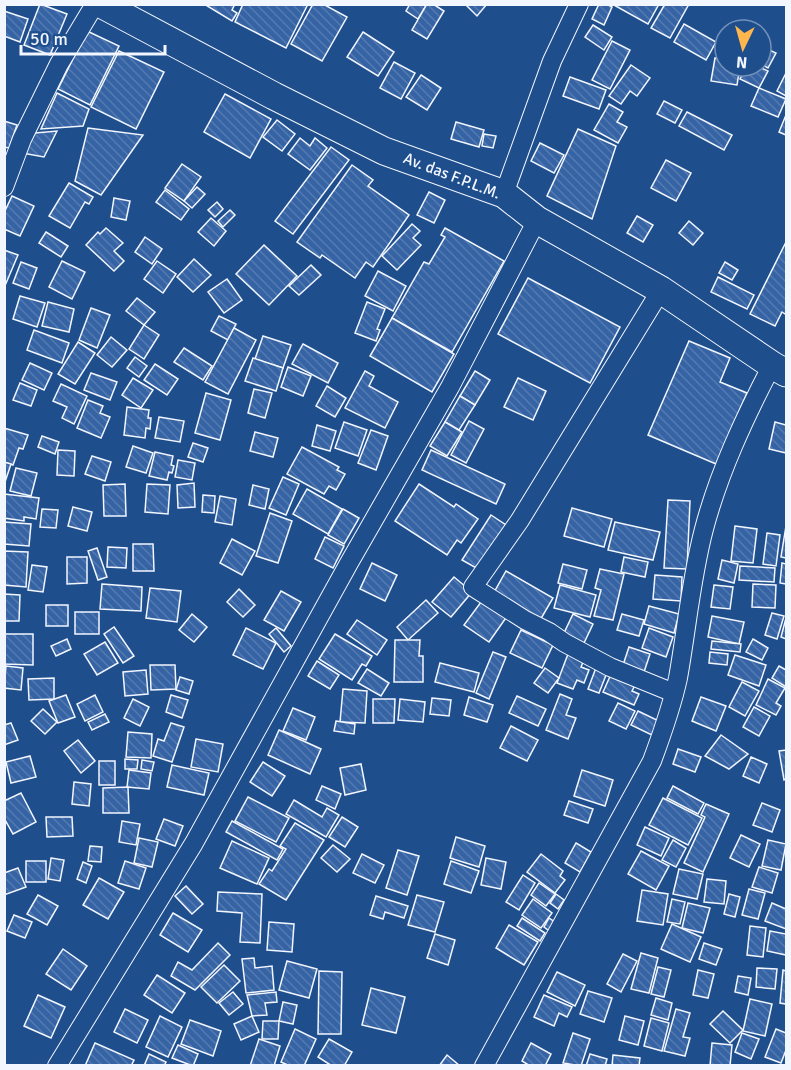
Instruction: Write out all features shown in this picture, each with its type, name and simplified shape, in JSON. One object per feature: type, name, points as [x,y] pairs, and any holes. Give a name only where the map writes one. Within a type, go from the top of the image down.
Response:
[{"type":"main road","name":"Av. das F.P.L.M.","points":[[101,4],[274,96],[384,151],[504,194],[537,220],[661,290],[779,369]]},
{"type":"street","points":[[4,188],[22,139],[45,92],[95,4]]},
{"type":"street","points":[[504,194],[552,61],[579,4]]},
{"type":"street","points":[[57,1065],[194,843],[349,563],[450,387],[537,220]]},
{"type":"street","points":[[661,290],[520,520],[473,587],[525,620],[610,667],[674,693]]},
{"type":"street","points":[[484,1065],[652,761],[674,693],[704,529],[720,480],[752,403],[779,369]]},
{"type":"building","points":[[40,4],[67,14],[50,55],[24,45]]},
{"type":"building","points":[[204,4],[235,4],[232,10],[237,13],[232,21]]},
{"type":"building","points":[[243,4],[308,4],[286,48],[235,22]]},
{"type":"building","points":[[313,4],[323,4],[347,17],[322,61],[291,44]]},
{"type":"building","points":[[410,4],[427,4],[418,19],[406,11]]},
{"type":"building","points":[[427,4],[433,4],[444,11],[427,39],[412,30]]},
{"type":"building","points":[[465,4],[487,4],[477,16]]},
{"type":"building","points":[[599,4],[612,7],[604,25],[592,19]]},
{"type":"building","points":[[612,4],[659,4],[648,24]]},
{"type":"building","points":[[665,4],[689,4],[670,38],[651,28]]},
{"type":"building","points":[[4,11],[28,19],[20,42],[4,36]]},
{"type":"building","points":[[684,24],[713,40],[713,47],[706,60],[674,42]]},
{"type":"building","points":[[593,25],[612,37],[604,50],[585,37]]},
{"type":"building","points":[[87,31],[119,46],[90,105],[58,89]]},
{"type":"building","points":[[363,32],[394,52],[378,76],[347,57]]},
{"type":"building","points":[[612,41],[630,50],[610,89],[592,80]]},
{"type":"building","points":[[119,51],[164,72],[136,129],[91,107]]},
{"type":"building","points":[[394,62],[415,73],[401,99],[380,88]]},
{"type":"building","points":[[631,65],[650,78],[637,96],[630,91],[621,104],[609,96]]},
{"type":"building","points":[[713,70],[713,78],[738,78],[737,85],[711,81]]},
{"type":"building","points":[[786,73],[786,96],[777,91]]},
{"type":"building","points":[[421,75],[441,88],[427,110],[406,97]]},
{"type":"building","points":[[570,77],[606,90],[599,109],[563,96]]},
{"type":"building","points":[[741,78],[764,78],[759,88]]},
{"type":"building","points":[[759,88],[786,99],[778,117],[751,106]]},
{"type":"building","points":[[57,93],[89,109],[83,126],[41,129]]},
{"type":"building","points":[[225,94],[271,119],[250,158],[204,132]]},
{"type":"building","points":[[664,101],[682,110],[675,123],[657,114]]},
{"type":"building","points":[[609,104],[623,112],[617,122],[627,127],[618,143],[594,130]]},
{"type":"building","points":[[687,112],[732,135],[724,150],[679,126]]},
{"type":"building","points":[[786,115],[786,135],[779,132]]},
{"type":"building","points":[[277,120],[295,134],[282,151],[263,137]]},
{"type":"building","points":[[4,121],[17,125],[9,148],[4,147]]},
{"type":"building","points":[[456,122],[484,130],[479,147],[451,139]]},
{"type":"building","points":[[88,128],[143,135],[101,195],[75,181]]},
{"type":"building","points":[[578,129],[616,146],[592,219],[547,196]]},
{"type":"building","points":[[57,131],[44,157],[22,153],[35,133]]},
{"type":"building","points":[[484,134],[496,136],[493,148],[482,146]]},
{"type":"building","points":[[300,138],[310,146],[315,138],[327,148],[310,170],[288,154]]},
{"type":"building","points":[[540,143],[564,155],[554,173],[531,161]]},
{"type":"building","points":[[331,147],[349,160],[293,234],[275,221]]},
{"type":"building","points":[[666,160],[691,173],[676,201],[651,188]]},
{"type":"building","points":[[182,164],[201,177],[184,201],[165,188]]},
{"type":"building","points":[[352,165],[373,180],[368,186],[409,215],[373,267],[366,262],[355,278],[322,255],[320,258],[297,242]]},
{"type":"building","points":[[69,183],[93,197],[89,204],[85,202],[70,228],[49,216]]},
{"type":"building","points":[[197,187],[205,194],[192,208],[184,201]]},
{"type":"building","points":[[165,190],[189,209],[181,220],[156,202]]},
{"type":"building","points":[[429,192],[445,200],[434,223],[417,215]]},
{"type":"building","points":[[12,196],[34,206],[20,236],[4,229],[4,213]]},
{"type":"building","points":[[114,198],[130,201],[126,220],[111,217]]},
{"type":"building","points":[[217,202],[223,209],[215,217],[208,210]]},
{"type":"building","points":[[230,210],[235,215],[223,227],[218,221]]},
{"type":"building","points":[[637,216],[653,225],[643,242],[627,233]]},
{"type":"building","points":[[211,218],[226,231],[214,246],[198,232]]},
{"type":"building","points":[[689,221],[703,233],[693,245],[679,233]]},
{"type":"building","points":[[412,224],[420,231],[413,238],[421,245],[397,270],[382,256]]},
{"type":"building","points":[[106,228],[123,243],[114,251],[124,261],[114,271],[86,245],[98,232],[100,234]]},
{"type":"building","points":[[445,228],[504,261],[452,352],[392,318],[424,262],[429,264],[445,237],[441,235]]},
{"type":"building","points":[[46,232],[68,246],[61,257],[39,243]]},
{"type":"building","points":[[145,237],[162,249],[152,264],[135,252]]},
{"type":"building","points":[[786,242],[786,312],[785,314],[782,312],[775,326],[750,314]]},
{"type":"building","points":[[264,245],[297,276],[269,305],[236,274]]},
{"type":"building","points":[[4,250],[18,255],[4,288]]},
{"type":"building","points":[[194,259],[211,275],[193,292],[177,277]]},
{"type":"building","points":[[62,261],[85,272],[72,299],[49,287]]},
{"type":"building","points":[[157,261],[176,274],[163,293],[144,279]]},
{"type":"building","points":[[21,262],[37,268],[29,289],[13,283]]},
{"type":"building","points":[[725,262],[738,270],[732,280],[719,273]]},
{"type":"building","points":[[311,265],[321,275],[299,295],[289,286]]},
{"type":"building","points":[[378,271],[406,286],[393,311],[365,296]]},
{"type":"building","points":[[718,277],[754,295],[747,309],[711,292]]},
{"type":"building","points":[[528,278],[620,327],[590,383],[498,334]]},
{"type":"building","points":[[227,279],[242,300],[224,313],[208,292]]},
{"type":"building","points":[[20,296],[45,303],[37,327],[13,319]]},
{"type":"building","points":[[137,298],[155,312],[144,325],[126,311]]},
{"type":"building","points":[[48,302],[74,309],[69,332],[42,326]]},
{"type":"building","points":[[367,302],[385,309],[377,329],[380,330],[376,341],[355,333]]},
{"type":"building","points":[[91,308],[110,315],[97,348],[79,340]]},
{"type":"building","points":[[219,316],[236,324],[228,340],[211,331]]},
{"type":"building","points":[[392,318],[454,354],[432,392],[370,356]]},
{"type":"building","points":[[144,325],[159,335],[144,359],[129,349]]},
{"type":"building","points":[[234,328],[256,340],[228,394],[205,382]]},
{"type":"building","points":[[34,330],[69,343],[62,363],[27,350]]},
{"type":"building","points":[[263,336],[291,345],[283,368],[255,359]]},
{"type":"building","points":[[111,337],[127,350],[112,367],[97,355]]},
{"type":"building","points":[[689,341],[730,358],[720,382],[747,393],[716,464],[648,435]]},
{"type":"building","points":[[78,342],[95,353],[75,384],[58,374]]},
{"type":"building","points":[[303,344],[338,363],[328,383],[292,364]]},
{"type":"building","points":[[184,348],[212,366],[203,380],[174,362]]},
{"type":"building","points":[[135,357],[147,366],[139,377],[127,368]]},
{"type":"building","points":[[253,358],[283,368],[276,391],[245,381]]},
{"type":"building","points":[[30,363],[52,373],[44,390],[22,380]]},
{"type":"building","points":[[155,364],[178,379],[167,395],[144,380]]},
{"type":"building","points":[[288,367],[311,376],[303,396],[281,387]]},
{"type":"building","points":[[365,371],[374,376],[369,386],[398,402],[385,428],[345,408]]},
{"type":"building","points":[[475,371],[490,380],[475,405],[460,396]]},
{"type":"building","points":[[91,373],[117,382],[110,400],[84,390]]},
{"type":"building","points":[[133,378],[153,390],[141,408],[122,395]]},
{"type":"building","points":[[518,378],[546,391],[533,420],[504,407]]},
{"type":"building","points":[[20,383],[37,390],[31,406],[13,400]]},
{"type":"building","points":[[61,384],[87,396],[74,424],[62,418],[67,407],[53,401]]},
{"type":"building","points":[[327,386],[346,398],[335,417],[316,406]]},
{"type":"building","points":[[254,389],[272,393],[265,418],[248,413]]},
{"type":"building","points":[[206,393],[231,400],[220,440],[195,433]]},
{"type":"building","points":[[460,396],[475,405],[459,430],[445,422]]},
{"type":"building","points":[[88,400],[103,406],[100,413],[110,417],[101,438],[77,428]]},
{"type":"building","points":[[127,407],[149,410],[150,429],[146,428],[145,438],[124,435]]},
{"type":"building","points":[[159,417],[184,421],[180,442],[155,438]]},
{"type":"building","points":[[469,421],[484,429],[466,463],[451,455]]},
{"type":"building","points":[[344,422],[367,430],[358,456],[335,448]]},
{"type":"building","points":[[445,422],[462,432],[447,456],[430,446]]},
{"type":"building","points":[[775,422],[786,425],[786,453],[769,449]]},
{"type":"building","points":[[317,425],[336,431],[330,451],[312,446]]},
{"type":"building","points":[[4,428],[28,435],[23,449],[19,448],[13,465],[4,462]]},
{"type":"building","points":[[371,430],[388,436],[376,470],[358,463]]},
{"type":"building","points":[[255,432],[278,438],[273,457],[250,451]]},
{"type":"building","points":[[42,436],[59,442],[55,454],[38,447]]},
{"type":"building","points":[[193,443],[208,448],[203,462],[188,457]]},
{"type":"building","points":[[133,446],[153,453],[146,473],[126,467]]},
{"type":"building","points":[[302,447],[339,467],[337,470],[345,474],[336,490],[329,486],[324,494],[287,474]]},
{"type":"building","points":[[58,450],[75,451],[74,476],[57,475]]},
{"type":"building","points":[[431,450],[505,484],[496,504],[422,470]]},
{"type":"building","points":[[155,452],[173,456],[171,465],[174,466],[167,480],[149,476]]},
{"type":"building","points":[[92,456],[111,462],[105,481],[85,474]]},
{"type":"building","points":[[178,460],[195,463],[192,480],[175,477]]},
{"type":"building","points":[[4,462],[11,464],[4,485]]},
{"type":"building","points":[[16,468],[37,473],[31,496],[10,491]]},
{"type":"building","points":[[283,477],[299,484],[286,515],[269,508]]},
{"type":"building","points":[[194,483],[195,507],[178,508],[177,485]]},
{"type":"building","points":[[125,484],[126,516],[104,516],[103,485]]},
{"type":"building","points":[[147,484],[170,485],[168,514],[145,512]]},
{"type":"building","points":[[419,484],[454,507],[456,504],[478,519],[461,543],[457,540],[447,555],[395,521]]},
{"type":"building","points":[[253,485],[269,489],[265,509],[249,505]]},
{"type":"building","points":[[307,489],[342,509],[328,534],[293,514]]},
{"type":"building","points":[[4,494],[39,498],[36,519],[24,517],[24,521],[4,518]]},
{"type":"building","points":[[203,495],[215,496],[214,513],[202,512]]},
{"type":"building","points":[[220,496],[236,499],[232,525],[215,522]]},
{"type":"building","points":[[668,500],[690,501],[687,569],[664,568]]},
{"type":"building","points":[[73,507],[92,512],[87,531],[68,526]]},
{"type":"building","points":[[572,508],[612,519],[604,547],[564,536]]},
{"type":"building","points":[[42,509],[58,510],[56,528],[40,527]]},
{"type":"building","points":[[343,509],[359,518],[344,544],[328,535]]},
{"type":"building","points":[[270,513],[292,521],[278,563],[256,556]]},
{"type":"building","points":[[491,515],[506,525],[478,569],[462,560]]},
{"type":"building","points":[[4,522],[31,524],[29,546],[4,544]]},
{"type":"building","points":[[615,522],[660,532],[653,560],[608,550]]},
{"type":"building","points":[[735,526],[757,529],[753,563],[731,561]]},
{"type":"building","points":[[786,526],[786,558],[781,557]]},
{"type":"building","points":[[767,533],[780,535],[776,566],[763,564]]},
{"type":"building","points":[[325,537],[344,546],[333,568],[315,559]]},
{"type":"building","points":[[232,539],[255,551],[242,575],[220,563]]},
{"type":"building","points":[[133,544],[153,544],[154,571],[133,571]]},
{"type":"building","points":[[108,547],[127,548],[126,568],[107,567]]},
{"type":"building","points":[[97,548],[107,577],[98,580],[88,551]]},
{"type":"building","points":[[4,551],[28,552],[26,587],[4,585]]},
{"type":"building","points":[[67,557],[87,557],[87,583],[67,584]]},
{"type":"building","points":[[624,557],[648,562],[645,577],[621,572]]},
{"type":"building","points":[[722,560],[738,564],[734,583],[718,579]]},
{"type":"building","points":[[372,563],[397,575],[385,601],[360,589]]},
{"type":"building","points":[[782,563],[786,564],[786,584],[780,583]]},
{"type":"building","points":[[563,564],[587,570],[582,589],[558,583]]},
{"type":"building","points":[[32,565],[47,567],[43,592],[28,590]]},
{"type":"building","points":[[740,566],[775,568],[774,582],[739,580]]},
{"type":"building","points":[[600,569],[624,574],[613,620],[594,616],[601,590],[595,588]]},
{"type":"building","points":[[506,571],[553,598],[539,622],[492,596]]},
{"type":"building","points":[[655,575],[682,577],[681,601],[653,599]]},
{"type":"building","points":[[454,577],[472,592],[451,617],[432,602]]},
{"type":"building","points":[[102,584],[142,587],[141,611],[100,609]]},
{"type":"building","points":[[753,584],[776,585],[775,608],[752,607]]},
{"type":"building","points":[[560,585],[596,595],[590,617],[554,608]]},
{"type":"building","points":[[714,585],[733,587],[730,609],[711,607]]},
{"type":"building","points":[[150,588],[181,591],[177,622],[146,618]]},
{"type":"building","points":[[239,589],[255,605],[243,617],[227,602]]},
{"type":"building","points":[[281,591],[301,602],[284,631],[264,620]]},
{"type":"building","points":[[4,594],[20,595],[19,621],[4,621]]},
{"type":"building","points":[[484,598],[508,615],[489,642],[464,625]]},
{"type":"building","points":[[426,600],[438,613],[408,640],[397,627]]},
{"type":"building","points":[[46,605],[68,605],[68,626],[46,626]]},
{"type":"building","points":[[649,606],[679,614],[674,633],[644,624]]},
{"type":"building","points":[[75,612],[99,612],[99,634],[75,634]]},
{"type":"building","points":[[772,613],[784,616],[777,639],[765,635]]},
{"type":"building","points":[[192,614],[207,627],[194,642],[179,630]]},
{"type":"building","points":[[573,614],[593,624],[584,643],[564,633]]},
{"type":"building","points":[[622,614],[644,620],[639,636],[617,630]]},
{"type":"building","points":[[712,616],[744,622],[739,644],[708,637]]},
{"type":"building","points":[[786,618],[786,639],[781,637]]},
{"type":"building","points":[[357,620],[387,640],[377,655],[347,634]]},
{"type":"building","points":[[114,627],[134,656],[123,663],[104,634]]},
{"type":"building","points":[[246,628],[276,643],[263,669],[233,655]]},
{"type":"building","points":[[276,628],[291,646],[284,652],[269,634]]},
{"type":"building","points":[[649,628],[673,637],[666,657],[642,648]]},
{"type":"building","points":[[521,630],[553,645],[542,668],[510,653]]},
{"type":"building","points":[[5,634],[33,634],[33,665],[4,664]]},
{"type":"building","points":[[335,634],[372,656],[366,666],[362,664],[352,680],[319,659]]},
{"type":"building","points":[[67,639],[71,649],[56,656],[51,646]]},
{"type":"building","points":[[753,639],[768,648],[762,660],[746,652]]},
{"type":"building","points":[[395,640],[420,640],[419,656],[423,656],[423,682],[394,682]]},
{"type":"building","points":[[712,641],[741,644],[740,652],[711,649]]},
{"type":"building","points":[[105,642],[118,663],[97,675],[84,654]]},
{"type":"building","points":[[629,647],[650,654],[644,672],[623,665]]},
{"type":"building","points":[[493,652],[506,657],[489,699],[476,693]]},
{"type":"building","points":[[710,652],[728,654],[727,665],[709,663]]},
{"type":"building","points":[[568,654],[584,660],[581,667],[589,670],[584,683],[577,680],[573,689],[557,683]]},
{"type":"building","points":[[735,655],[766,665],[759,686],[728,675]]},
{"type":"building","points":[[317,661],[339,675],[330,689],[308,676]]},
{"type":"building","points":[[440,663],[479,673],[474,692],[435,682]]},
{"type":"building","points":[[150,665],[175,665],[176,689],[151,690]]},
{"type":"building","points":[[597,665],[608,670],[599,693],[588,689]]},
{"type":"building","points":[[6,666],[23,668],[21,690],[4,688]]},
{"type":"building","points":[[779,666],[786,670],[786,687],[772,678]]},
{"type":"building","points":[[545,668],[559,678],[548,693],[534,683]]},
{"type":"building","points":[[367,669],[389,683],[381,696],[358,683]]},
{"type":"building","points":[[146,670],[148,694],[125,696],[123,672]]},
{"type":"building","points":[[612,672],[636,683],[632,691],[639,694],[634,705],[603,692]]},
{"type":"building","points":[[180,677],[193,681],[189,694],[176,690]]},
{"type":"building","points":[[54,678],[54,699],[29,700],[28,679]]},
{"type":"building","points":[[768,679],[785,688],[776,703],[781,706],[776,715],[756,705]]},
{"type":"building","points":[[742,682],[759,691],[745,716],[729,707]]},
{"type":"building","points":[[343,689],[367,691],[365,723],[340,722]]},
{"type":"building","points":[[560,694],[572,699],[566,715],[576,718],[568,739],[546,730]]},
{"type":"building","points":[[66,695],[75,717],[58,723],[49,701]]},
{"type":"building","points":[[95,695],[103,712],[85,721],[77,704]]},
{"type":"building","points":[[171,695],[188,700],[182,718],[166,712]]},
{"type":"building","points":[[517,696],[546,709],[538,726],[509,713]]},
{"type":"building","points":[[469,697],[493,705],[487,722],[464,715]]},
{"type":"building","points":[[701,697],[726,706],[716,731],[692,721]]},
{"type":"building","points":[[432,698],[451,700],[449,716],[430,714]]},
{"type":"building","points":[[133,699],[149,707],[140,726],[124,718]]},
{"type":"building","points":[[373,699],[395,699],[394,723],[373,723]]},
{"type":"building","points":[[400,699],[425,702],[423,722],[398,720]]},
{"type":"building","points":[[618,703],[635,711],[626,729],[609,721]]},
{"type":"building","points":[[754,707],[770,716],[759,736],[743,727]]},
{"type":"building","points":[[293,708],[315,717],[306,740],[283,731]]},
{"type":"building","points":[[43,709],[57,722],[45,734],[31,721]]},
{"type":"building","points":[[638,711],[661,722],[654,736],[631,725]]},
{"type":"building","points":[[105,714],[109,722],[92,730],[88,722]]},
{"type":"building","points":[[336,721],[355,724],[354,734],[334,731]]},
{"type":"building","points":[[11,723],[18,740],[4,745],[4,725]]},
{"type":"building","points":[[171,723],[184,727],[172,762],[153,756],[158,739],[164,741]]},
{"type":"building","points":[[511,726],[538,740],[527,761],[500,748]]},
{"type":"building","points":[[279,730],[321,749],[310,774],[268,755]]},
{"type":"building","points":[[128,732],[152,734],[151,758],[126,757]]},
{"type":"building","points":[[721,735],[748,754],[729,769],[705,756]]},
{"type":"building","points":[[196,739],[223,744],[218,772],[191,767]]},
{"type":"building","points":[[78,740],[95,761],[81,773],[64,751]]},
{"type":"building","points":[[678,749],[701,757],[695,772],[673,764]]},
{"type":"building","points":[[786,750],[786,779],[784,780],[779,751]]},
{"type":"building","points":[[30,756],[36,777],[11,783],[6,762]]},
{"type":"building","points":[[751,757],[767,764],[759,783],[743,776]]},
{"type":"building","points":[[125,759],[138,760],[137,769],[125,769]]},
{"type":"building","points":[[142,760],[154,762],[152,771],[141,769]]},
{"type":"building","points":[[99,761],[115,761],[115,785],[99,785]]},
{"type":"building","points":[[263,762],[285,776],[272,796],[250,782]]},
{"type":"building","points":[[361,764],[366,790],[345,795],[340,768]]},
{"type":"building","points":[[172,765],[209,773],[204,795],[167,787]]},
{"type":"building","points":[[129,770],[151,773],[149,789],[127,787]]},
{"type":"building","points":[[582,770],[613,780],[605,806],[574,796]]},
{"type":"building","points":[[74,782],[91,784],[89,806],[72,804]]},
{"type":"building","points":[[322,786],[341,794],[335,809],[316,800]]},
{"type":"building","points":[[673,786],[704,803],[698,814],[667,798]]},
{"type":"building","points":[[128,787],[129,813],[103,813],[103,788]]},
{"type":"building","points":[[21,793],[36,822],[13,834],[4,818],[4,801]]},
{"type":"building","points":[[248,797],[289,818],[276,842],[235,821]]},
{"type":"building","points":[[663,798],[702,818],[688,845],[649,825]]},
{"type":"building","points":[[294,800],[322,817],[327,808],[339,815],[326,837],[286,814]]},
{"type":"building","points":[[569,801],[593,809],[588,823],[564,815]]},
{"type":"building","points":[[762,803],[780,810],[772,832],[753,825]]},
{"type":"building","points":[[706,804],[729,814],[703,872],[684,863],[705,817],[701,815]]},
{"type":"building","points":[[46,817],[72,817],[73,836],[47,837]]},
{"type":"building","points":[[342,817],[358,827],[345,847],[329,837]]},
{"type":"building","points":[[164,819],[183,826],[175,846],[156,839]]},
{"type":"building","points":[[122,821],[140,824],[136,845],[119,842]]},
{"type":"building","points":[[232,821],[283,849],[277,860],[226,832]]},
{"type":"building","points":[[295,823],[324,840],[286,900],[259,884],[269,869],[272,871],[286,849],[280,846]]},
{"type":"building","points":[[645,827],[669,838],[661,856],[637,845]]},
{"type":"building","points":[[741,835],[760,844],[749,867],[730,858]]},
{"type":"building","points":[[456,837],[485,846],[479,867],[450,858]]},
{"type":"building","points":[[139,838],[158,842],[152,867],[134,863]]},
{"type":"building","points":[[673,840],[686,848],[676,867],[662,860]]},
{"type":"building","points":[[768,840],[786,844],[781,870],[762,866]]},
{"type":"building","points":[[232,841],[269,858],[257,884],[220,868]]},
{"type":"building","points":[[576,843],[591,852],[580,872],[565,863]]},
{"type":"building","points":[[333,845],[350,859],[337,872],[321,858]]},
{"type":"building","points":[[90,846],[102,847],[101,862],[88,861]]},
{"type":"building","points":[[398,850],[419,856],[407,895],[386,888]]},
{"type":"building","points":[[641,851],[669,866],[656,890],[628,874]]},
{"type":"building","points":[[362,854],[384,865],[375,883],[353,873]]},
{"type":"building","points":[[541,854],[563,871],[560,876],[565,880],[555,893],[527,872]]},
{"type":"building","points":[[51,858],[64,860],[60,881],[48,879]]},
{"type":"building","points":[[486,858],[506,862],[501,889],[481,885]]},
{"type":"building","points":[[26,861],[46,861],[46,882],[26,882]]},
{"type":"building","points":[[125,861],[146,868],[139,889],[118,883]]},
{"type":"building","points":[[451,861],[479,871],[471,893],[444,884]]},
{"type":"building","points":[[83,862],[92,866],[86,883],[77,879]]},
{"type":"building","points":[[759,867],[778,873],[772,893],[752,887]]},
{"type":"building","points":[[18,868],[26,887],[4,895],[4,873]]},
{"type":"building","points":[[679,869],[703,874],[697,899],[673,894]]},
{"type":"building","points":[[523,875],[535,883],[519,910],[506,902]]},
{"type":"building","points":[[99,878],[124,892],[108,919],[83,905]]},
{"type":"building","points":[[707,879],[726,881],[724,904],[704,902]]},
{"type":"building","points":[[539,883],[555,894],[546,906],[531,895]]},
{"type":"building","points":[[186,886],[203,904],[192,914],[175,896]]},
{"type":"building","points":[[749,889],[765,893],[758,919],[742,915]]},
{"type":"building","points":[[642,890],[668,894],[663,925],[637,921]]},
{"type":"building","points":[[218,892],[262,894],[260,943],[240,942],[242,913],[217,911]]},
{"type":"building","points":[[556,894],[564,900],[558,909],[550,903]]},
{"type":"building","points":[[729,894],[740,897],[735,917],[724,914]]},
{"type":"building","points":[[38,895],[58,906],[47,925],[27,914]]},
{"type":"building","points":[[417,895],[444,902],[435,932],[408,925]]},
{"type":"building","points":[[376,896],[408,906],[404,918],[385,912],[383,919],[370,915]]},
{"type":"building","points":[[533,899],[552,913],[541,928],[522,915]]},
{"type":"building","points":[[672,899],[685,902],[680,924],[667,922]]},
{"type":"building","points":[[688,903],[710,908],[703,933],[682,928]]},
{"type":"building","points":[[772,903],[786,909],[786,929],[765,921]]},
{"type":"building","points":[[173,913],[202,930],[188,952],[160,935]]},
{"type":"building","points":[[14,915],[32,922],[25,938],[7,931]]},
{"type":"building","points":[[522,918],[545,933],[540,941],[517,926]]},
{"type":"building","points":[[549,918],[558,924],[552,933],[544,927]]},
{"type":"building","points":[[269,922],[294,924],[292,952],[267,950]]},
{"type":"building","points":[[672,924],[701,937],[690,962],[661,949]]},
{"type":"building","points":[[509,925],[538,942],[524,965],[496,948]]},
{"type":"building","points":[[750,926],[766,928],[763,957],[747,955]]},
{"type":"building","points":[[770,931],[786,934],[786,955],[767,951]]},
{"type":"building","points":[[435,934],[455,940],[448,965],[427,958]]},
{"type":"building","points":[[218,943],[230,955],[195,990],[171,976],[178,962],[192,970]]},
{"type":"building","points":[[704,943],[722,949],[716,965],[699,959]]},
{"type":"building","points":[[63,949],[87,966],[71,990],[46,974]]},
{"type":"building","points":[[641,953],[658,958],[649,993],[631,989]]},
{"type":"building","points":[[623,954],[637,961],[621,992],[607,984]]},
{"type":"building","points":[[254,958],[255,968],[272,966],[274,990],[246,993],[242,959]]},
{"type":"building","points":[[287,961],[317,969],[309,998],[279,990]]},
{"type":"building","points":[[224,965],[240,981],[217,1003],[201,987]]},
{"type":"building","points":[[658,967],[671,970],[664,997],[651,994]]},
{"type":"building","points":[[757,968],[777,969],[775,989],[756,987]]},
{"type":"building","points":[[698,970],[714,974],[708,998],[693,995]]},
{"type":"building","points":[[783,970],[786,971],[786,1004],[780,1003]]},
{"type":"building","points":[[319,971],[342,972],[341,1034],[318,1034]]},
{"type":"building","points":[[557,972],[585,985],[575,1006],[547,992]]},
{"type":"building","points":[[157,975],[185,993],[172,1013],[144,995]]},
{"type":"building","points":[[738,976],[751,978],[748,995],[735,992]]},
{"type":"building","points":[[371,988],[405,997],[396,1033],[362,1025]]},
{"type":"building","points":[[588,991],[612,998],[604,1022],[580,1014]]},
{"type":"building","points":[[233,992],[243,1004],[229,1015],[219,1003]]},
{"type":"building","points":[[276,992],[277,1002],[265,1003],[267,1015],[252,1016],[247,995]]},
{"type":"building","points":[[38,995],[65,1007],[51,1038],[24,1026]]},
{"type":"building","points":[[544,995],[572,1007],[567,1017],[559,1013],[554,1026],[534,1017]]},
{"type":"building","points":[[656,998],[672,1003],[668,1020],[651,1015]]},
{"type":"building","points":[[750,999],[772,1004],[765,1036],[743,1031]]},
{"type":"building","points":[[283,1002],[297,1005],[293,1024],[279,1021]]},
{"type":"building","points":[[125,1009],[148,1020],[137,1043],[114,1032]]},
{"type":"building","points":[[676,1009],[690,1013],[683,1037],[690,1038],[685,1056],[664,1051]]},
{"type":"building","points":[[723,1011],[743,1030],[730,1043],[710,1024]]},
{"type":"building","points":[[160,1016],[182,1027],[168,1057],[146,1047]]},
{"type":"building","points":[[252,1016],[259,1032],[241,1040],[234,1024]]},
{"type":"building","points":[[625,1016],[644,1021],[638,1045],[619,1040]]},
{"type":"building","points":[[651,1018],[669,1023],[662,1051],[644,1046]]},
{"type":"building","points":[[190,1020],[221,1031],[213,1056],[181,1044]]},
{"type":"building","points":[[263,1021],[279,1021],[278,1039],[262,1039]]},
{"type":"building","points":[[295,1029],[316,1039],[304,1066],[290,1066],[281,1062]]},
{"type":"building","points":[[776,1029],[786,1033],[786,1050],[781,1063],[765,1057]]},
{"type":"building","points":[[573,1033],[590,1039],[581,1066],[563,1063]]},
{"type":"building","points":[[742,1033],[759,1039],[751,1059],[735,1052]]},
{"type":"building","points":[[259,1039],[280,1046],[274,1066],[250,1066]]},
{"type":"building","points":[[329,1039],[352,1052],[344,1066],[332,1066],[318,1057]]},
{"type":"building","points":[[95,1043],[134,1060],[131,1066],[85,1066]]},
{"type":"building","points":[[531,1043],[551,1054],[545,1066],[530,1066],[522,1061]]},
{"type":"building","points":[[712,1043],[732,1045],[730,1066],[710,1066]]},
{"type":"building","points":[[178,1045],[198,1054],[193,1066],[172,1058]]},
{"type":"building","points":[[149,1054],[166,1062],[164,1066],[144,1066]]},
{"type":"building","points":[[590,1054],[607,1059],[605,1066],[586,1066]]},
{"type":"building","points":[[447,1055],[460,1066],[439,1066]]},
{"type":"building","points":[[613,1055],[640,1058],[639,1066],[612,1066]]}]
